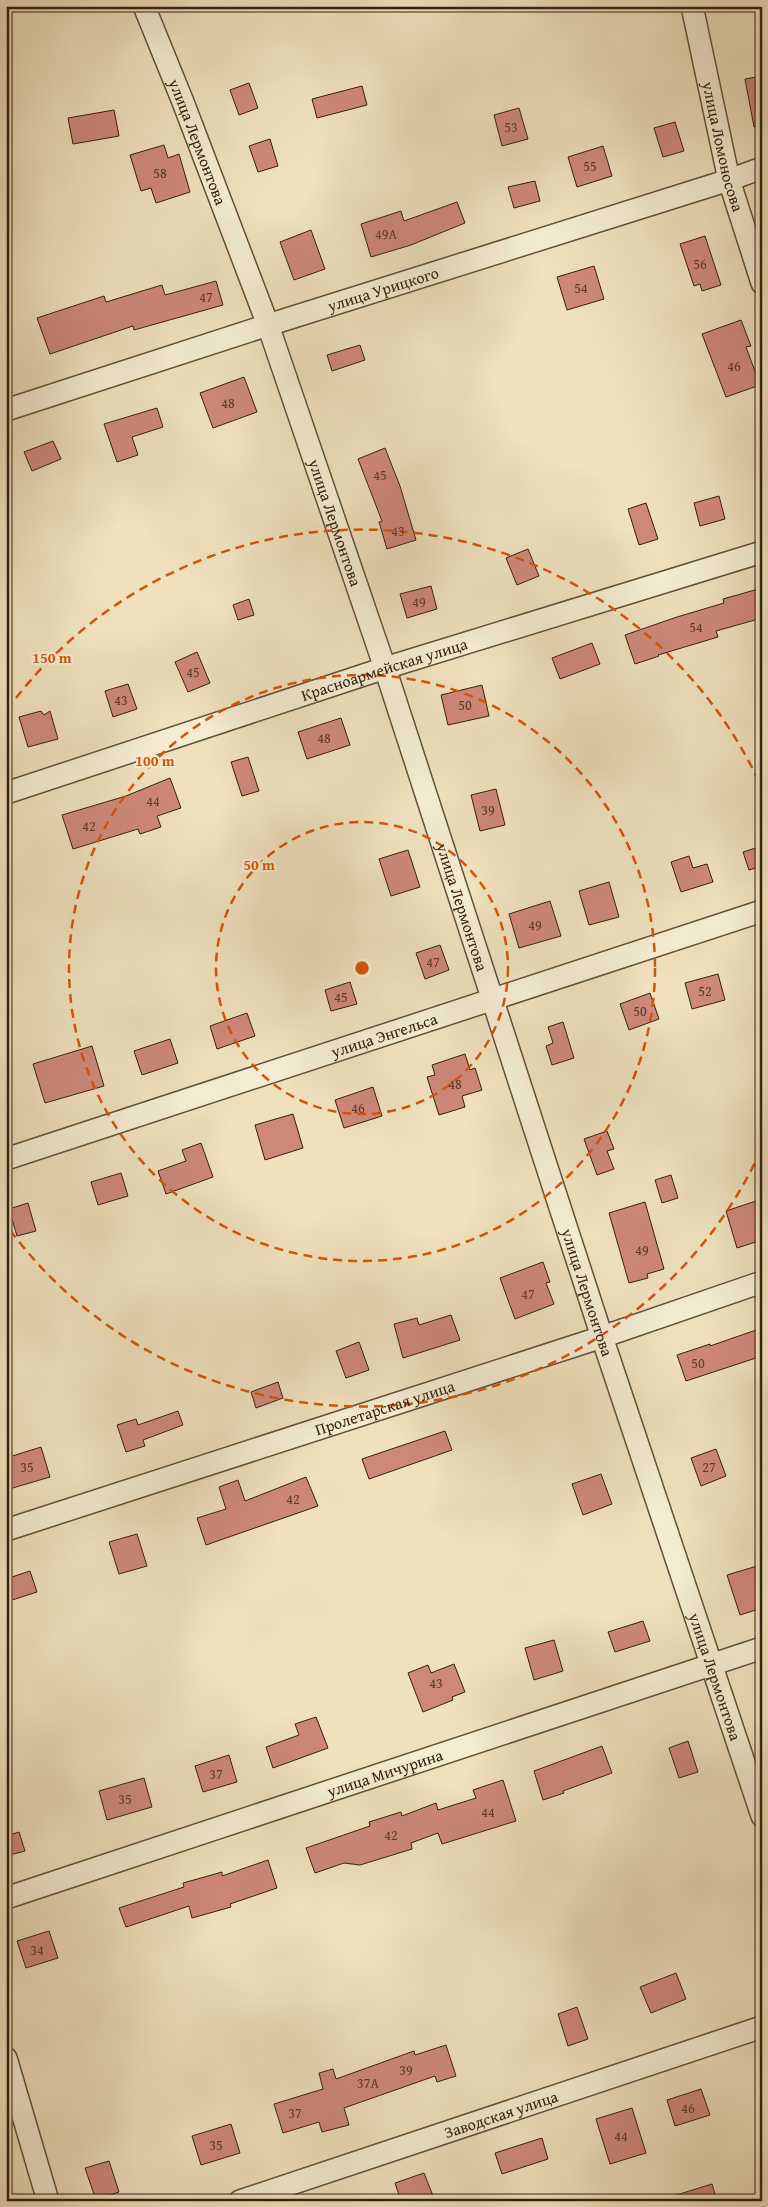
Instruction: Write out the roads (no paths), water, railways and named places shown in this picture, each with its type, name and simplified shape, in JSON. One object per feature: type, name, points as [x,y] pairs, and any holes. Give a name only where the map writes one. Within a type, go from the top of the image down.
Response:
[{"type":"street","name":"улица Лермонтова","points":[[144,6],[187,112],[268,325],[385,668],[602,1337],[762,1816]]},
{"type":"street","name":"улица Ломоносова","points":[[692,6],[729,180],[762,283]]},
{"type":"street","name":"улица Урицкого","points":[[6,410],[762,168]]},
{"type":"street","name":"Красноармейская улица","points":[[6,793],[385,668],[762,552]]},
{"type":"street","name":"улица Энгельса","points":[[6,1159],[762,911]]},
{"type":"street","name":"Пролетарская улица","points":[[6,1530],[602,1337],[762,1282]]},
{"type":"street","name":"улица Мичурина","points":[[6,1898],[762,1648]]},
{"type":"street","name":"Заводская улица","points":[[240,2201],[762,2027]]},
{"type":"street","points":[[6,2058],[48,2201]]}]
